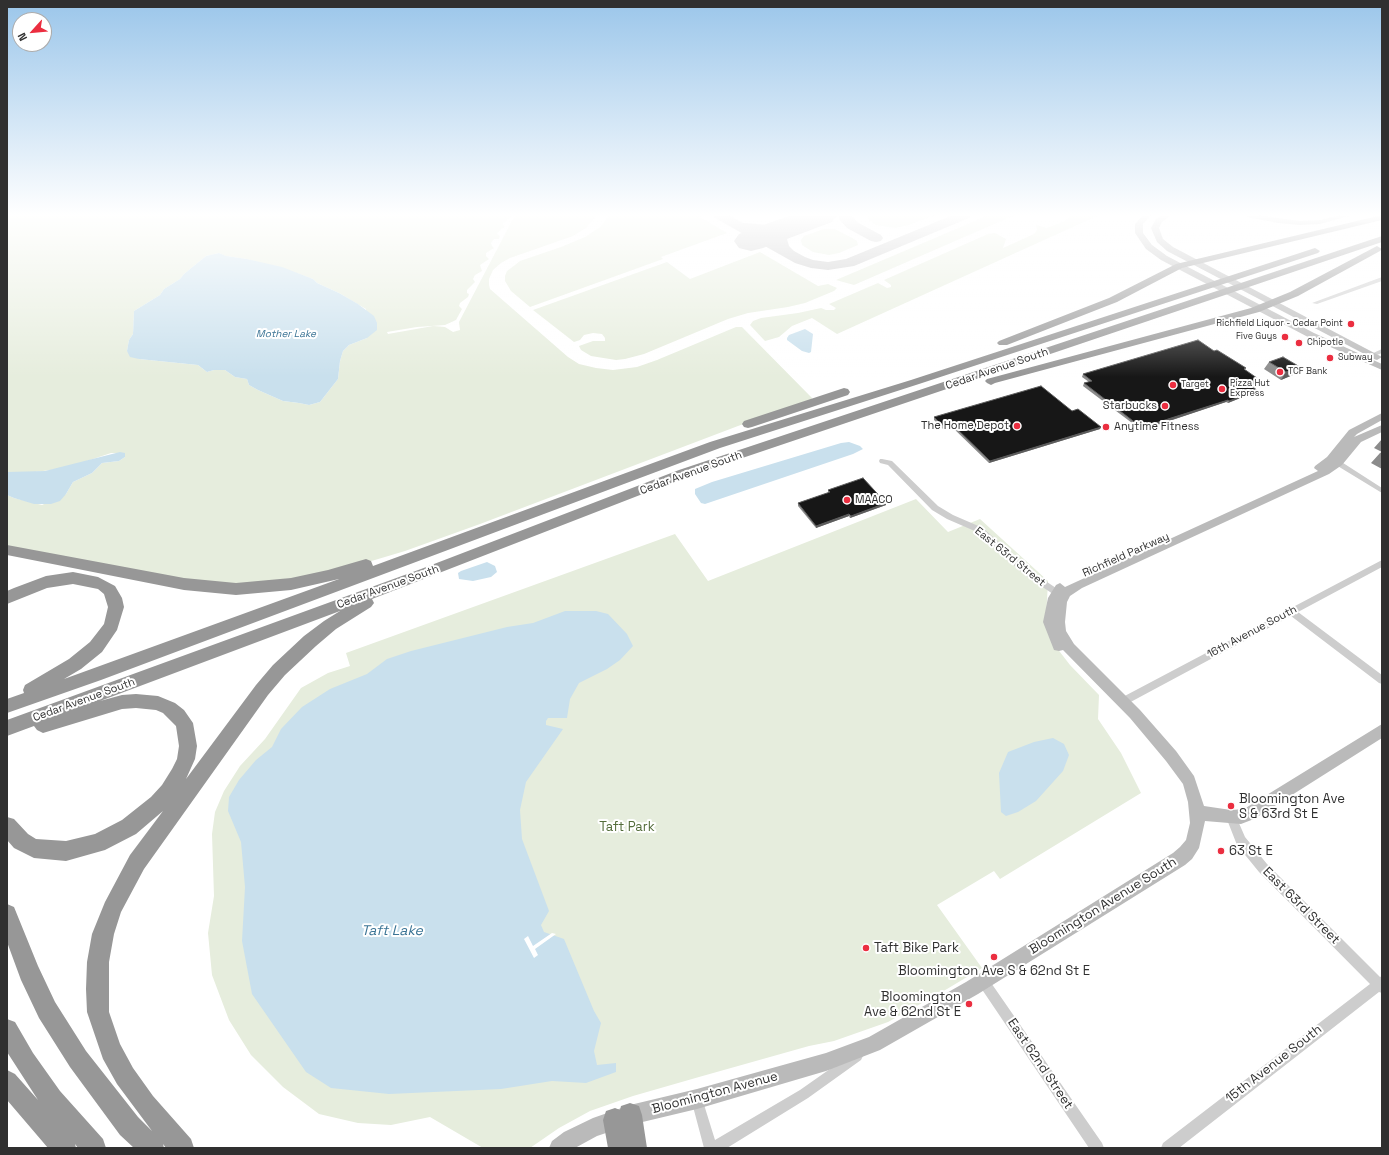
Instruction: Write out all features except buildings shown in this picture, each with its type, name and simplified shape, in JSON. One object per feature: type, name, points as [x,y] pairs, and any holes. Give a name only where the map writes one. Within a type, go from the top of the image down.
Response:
[{"type":"highway","points":[[832,408],[973,356],[1113,300],[1173,269]]},
{"type":"highway","name":"Cedar Avenue South","points":[[7,706],[95,675],[564,500],[716,445],[1259,269]]},
{"type":"highway","name":"Cedar Avenue South","points":[[7,728],[426,573],[684,473],[1293,269]]},
{"type":"highway","points":[[843,421],[1260,309],[1274,304],[1339,269]]},
{"type":"highway","points":[[564,500],[609,478],[728,431],[844,392]]},
{"type":"highway","points":[[7,550],[184,584],[218,588],[255,588],[291,584],[328,576],[514,519]]},
{"type":"highway","points":[[182,1148],[145,1104],[125,1076],[111,1051],[98,1012],[98,962],[103,934],[112,909],[137,862],[233,729],[279,670],[310,641],[352,611],[426,573]]},
{"type":"highway","points":[[7,598],[25,589],[46,582],[60,579],[83,578],[106,587],[114,598],[116,606],[111,626],[96,647],[44,684],[7,701]]},
{"type":"highway","points":[[7,735],[107,706],[136,700],[158,703],[169,708],[178,715],[184,723],[188,746],[186,759],[179,775],[169,791],[158,803],[129,826],[98,843],[66,850],[34,848],[21,841],[7,826]]},
{"type":"highway","points":[[7,914],[29,972],[51,1016],[82,1066],[129,1126],[152,1148]]},
{"type":"highway","points":[[7,1030],[25,1061],[52,1098],[94,1148]]},
{"type":"highway","points":[[7,1082],[64,1148]]},
{"type":"highway","points":[[620,1148],[623,1117]]},
{"type":"highway","points":[[623,1117],[635,1148]]},
{"type":"street","points":[[1184,269],[1312,336],[1382,367]]},
{"type":"street","points":[[1206,269],[1382,360]]},
{"type":"street","points":[[1315,303],[1382,279]]},
{"type":"street","points":[[1372,355],[1382,351]]},
{"type":"street","name":"Richfield Parkway","points":[[1060,595],[1072,579],[1318,468],[1331,459],[1353,432],[1382,416]]},
{"type":"street","name":"Richfield Parkway","points":[[1060,595],[1078,585],[1325,472],[1338,463],[1357,440],[1382,428]]},
{"type":"street","name":"East 63rd Street","points":[[882,461],[890,463],[935,508],[950,517],[980,530],[1032,577],[1060,595]]},
{"type":"street","points":[[1338,463],[1382,491]]},
{"type":"street","name":"16th Avenue South","points":[[1122,702],[1382,563]]},
{"type":"street","points":[[1060,595],[1058,615],[1060,631],[1074,655],[1122,702],[1172,756],[1189,781],[1197,808],[1231,817],[1241,817],[1249,814],[1382,730]]},
{"type":"street","points":[[1060,595],[1050,612],[1050,622],[1052,632],[1062,651],[1074,665],[1128,718],[1172,756]]},
{"type":"street","points":[[1291,611],[1382,680]]},
{"type":"street","name":"Bloomington Avenue South","points":[[983,981],[1179,859],[1186,853],[1193,843],[1198,823],[1197,808]]},
{"type":"street","name":"East 63rd Street","points":[[1231,817],[1241,841],[1263,868],[1381,984]]},
{"type":"street","name":"Bloomington Avenue","points":[[715,1148],[804,1094],[874,1044],[983,981]]},
{"type":"street","name":"East 62nd Street","points":[[983,981],[1098,1148]]},
{"type":"street","name":"15th Avenue South","points":[[1168,1148],[1381,984]]},
{"type":"street","name":"Bloomington Avenue","points":[[559,1148],[571,1139],[593,1128],[623,1117],[697,1099],[826,1062],[874,1044]]},
{"type":"street","points":[[697,1099],[711,1148]]},
{"type":"green space","points":[[7,269],[190,269],[180,279],[164,289],[160,295],[134,311],[133,334],[129,340],[127,351],[139,359],[198,365],[207,372],[214,370],[225,370],[235,377],[247,379],[249,385],[283,401],[309,405],[320,402],[338,379],[343,351],[349,345],[367,338],[366,309],[339,293],[317,283],[313,279],[283,269],[481,269],[482,271],[475,275],[473,279],[475,282],[467,290],[467,293],[469,294],[468,297],[460,303],[459,306],[462,309],[456,320],[445,325],[417,327],[387,332],[388,334],[433,326],[445,327],[453,332],[460,330],[459,322],[487,269],[494,269],[489,279],[490,289],[568,357],[579,364],[596,368],[613,370],[637,367],[736,327],[742,327],[812,398],[811,400],[405,551],[328,574],[224,586],[7,548],[7,495],[42,505],[66,494],[73,482],[92,473],[102,463],[119,461],[125,457],[125,453],[111,453],[81,463],[51,470],[26,473],[7,472]]},
{"type":"green space","points":[[510,269],[636,269],[530,307],[511,291],[505,281],[507,271]]},
{"type":"green space","points":[[648,269],[676,269],[690,279],[716,269],[789,269],[818,286],[828,284],[837,288],[834,291],[805,303],[748,313],[728,319],[644,354],[616,360],[591,356],[581,350],[579,346],[593,341],[605,341],[602,334],[593,333],[584,335],[580,340],[574,342],[533,310]]},
{"type":"green space","points":[[862,269],[891,269],[854,285],[836,280]]},
{"type":"green space","points":[[909,269],[980,269],[837,334],[812,318],[792,326],[779,337],[765,341],[750,325],[753,321],[761,318],[821,308],[826,310],[834,310],[836,308],[829,304],[878,283],[887,288],[891,287],[891,285],[884,280]]},
{"type":"green space","name":"Taft Park","points":[[916,499],[948,532],[980,519],[1048,581],[1046,620],[1053,643],[1070,665],[1099,695],[1098,719],[1121,753],[1141,793],[1000,879],[994,871],[937,905],[982,968],[888,1022],[834,1041],[809,1046],[699,1077],[633,1096],[590,1111],[559,1128],[530,1148],[483,1148],[430,1117],[391,1125],[358,1123],[319,1114],[283,1087],[251,1055],[229,1020],[212,975],[208,933],[214,896],[212,834],[215,812],[224,791],[240,766],[265,739],[301,688],[328,673],[350,666],[346,653],[675,534],[708,581]]},
{"type":"water","name":"Mother Lake","points":[[190,269],[287,269],[313,279],[317,283],[358,304],[374,316],[377,323],[377,330],[367,338],[349,345],[343,351],[338,379],[320,402],[309,405],[283,401],[249,385],[247,379],[235,377],[225,370],[214,370],[207,372],[198,365],[130,357],[127,351],[129,340],[133,334],[134,311],[160,295],[164,289],[180,279]]},
{"type":"water","points":[[805,329],[813,334],[811,352],[809,353],[802,351],[787,340],[789,335]]},
{"type":"water","points":[[849,442],[860,446],[863,449],[853,454],[705,504],[701,503],[695,494],[695,489],[712,482],[841,443]]},
{"type":"water","points":[[120,452],[125,453],[125,457],[119,461],[102,463],[92,473],[73,482],[60,501],[51,504],[34,504],[7,495],[7,472],[45,471]]},
{"type":"water","points":[[487,562],[495,566],[497,572],[491,577],[473,581],[459,579],[458,573],[461,571]]},
{"type":"water","name":"Taft Lake","points":[[565,611],[596,611],[608,614],[627,634],[633,646],[620,660],[607,669],[579,683],[570,699],[567,718],[548,718],[546,721],[546,725],[563,729],[526,782],[520,810],[522,839],[549,911],[541,925],[544,932],[564,939],[594,1011],[601,1023],[594,1051],[597,1065],[616,1063],[616,1072],[586,1083],[552,1081],[501,1089],[389,1094],[331,1088],[306,1072],[252,994],[242,941],[245,887],[241,842],[228,811],[229,797],[239,780],[256,760],[272,747],[281,729],[302,707],[330,689],[367,674],[387,659],[411,651],[507,627],[533,623]]},
{"type":"water","points":[[1053,738],[1064,744],[1069,755],[1063,771],[1036,801],[1018,812],[1006,816],[1001,812],[999,773],[1008,752],[1034,742]]},
{"type":"pier","points":[[552,933],[556,934],[535,949],[538,955],[534,958],[524,939],[528,936],[533,946]]},
{"type":"place","name":"Richfield Liquor - Cedar Point","points":[[1351,324]]},
{"type":"place","name":"Five Guys","points":[[1285,337]]},
{"type":"place","name":"Chipotle","points":[[1299,343]]},
{"type":"place","name":"Subway","points":[[1330,358]]},
{"type":"place","name":"TCF Bank","points":[[1280,372]]},
{"type":"place","name":"Target","points":[[1173,385]]},
{"type":"place","name":"Pizza Hut Express","points":[[1222,389]]},
{"type":"place","name":"Starbucks","points":[[1165,406]]},
{"type":"place","name":"The Home Depot","points":[[1017,426]]},
{"type":"place","name":"Anytime Fitness","points":[[1106,427]]},
{"type":"place","name":"MAACO","points":[[847,500]]},
{"type":"place","name":"Bloomington Ave S & 63rd St E","points":[[1231,806]]},
{"type":"place","name":"63 St E","points":[[1221,851]]},
{"type":"place","name":"Taft Bike Park","points":[[866,948]]},
{"type":"place","name":"Bloomington Ave S & 62nd St E","points":[[994,957]]},
{"type":"place","name":"Bloomington Ave & 62nd St E","points":[[969,1004]]}]
